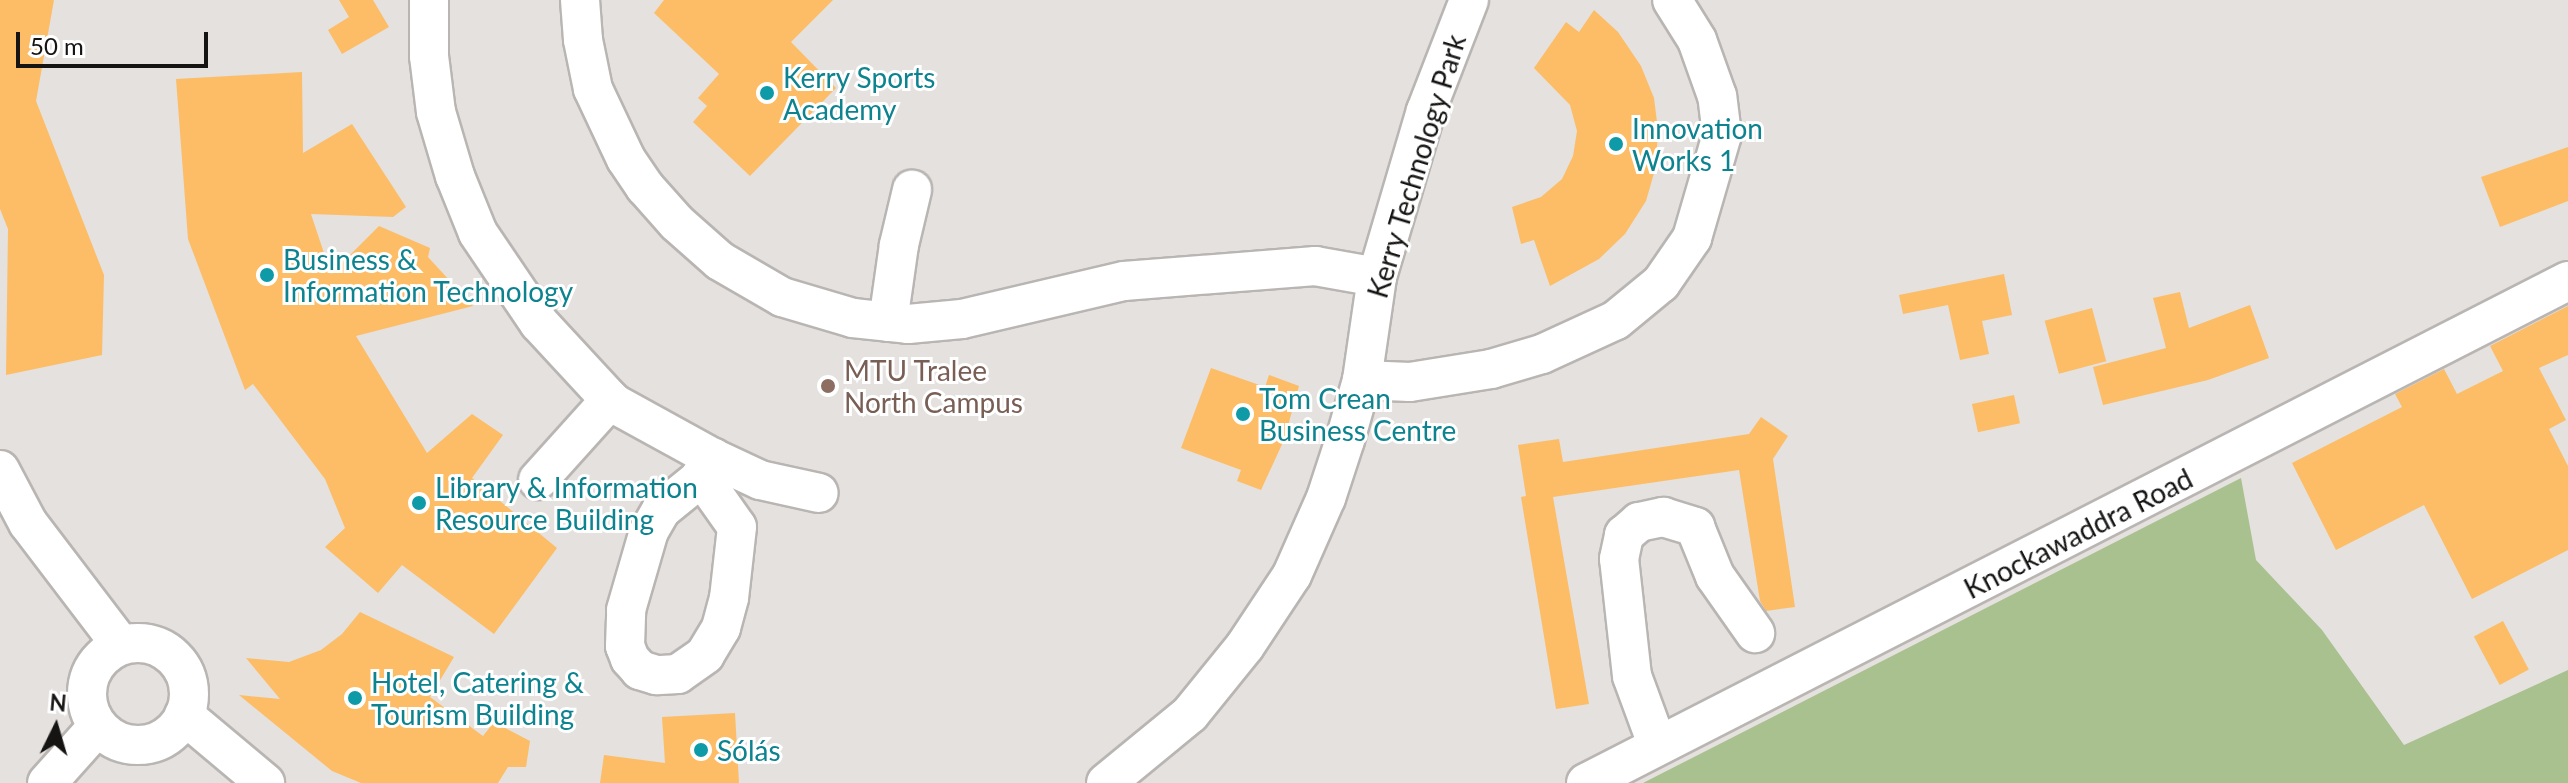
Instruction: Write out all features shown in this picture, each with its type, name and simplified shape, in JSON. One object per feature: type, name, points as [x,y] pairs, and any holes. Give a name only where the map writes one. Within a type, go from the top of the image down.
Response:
[{"type":"street","points":[[429,0],[429,56],[436,112],[455,176],[478,233],[539,323],[610,400],[707,467],[819,493]]},
{"type":"street","points":[[580,0],[583,40],[593,89],[626,159],[677,223],[720,261],[782,297],[853,318],[908,324],[962,319],[1045,297],[1152,279],[1315,266],[1377,277]]},
{"type":"street","name":"Kerry Technology Park","points":[[1106,783],[1190,714],[1245,646],[1292,575],[1326,498],[1362,380],[1377,277],[1426,111],[1469,0]]},
{"type":"street","points":[[1362,380],[1410,382],[1491,369],[1542,354],[1616,320],[1661,283],[1692,238],[1722,135],[1717,96],[1697,40],[1672,0]]},
{"type":"street","points":[[888,322],[899,245],[912,190]]},
{"type":"street","name":"Knockawaddra Road","points":[[1586,783],[1657,744],[2114,516],[2568,281]]},
{"type":"street","points":[[538,480],[610,400]]},
{"type":"street","points":[[707,467],[737,527],[729,598],[721,628],[705,655],[678,674],[656,675],[640,670],[630,659],[625,646],[626,610],[649,531],[661,510],[707,467]]},
{"type":"street","points":[[0,470],[28,523],[121,645]]},
{"type":"street","points":[[1657,744],[1632,676],[1619,559],[1624,535],[1639,522],[1663,517],[1695,527],[1715,576],[1755,633]]},
{"type":"street","points":[[121,645],[154,646],[178,662],[188,687],[184,715],[171,733],[145,745],[121,742],[98,726],[87,701],[89,678],[105,654],[121,645]]},
{"type":"street","points":[[184,715],[265,783]]},
{"type":"street","points":[[47,783],[98,726]]},
{"type":"green space","points":[[2241,478],[2256,560],[2322,630],[2404,745],[2568,670],[2568,783],[1643,783]]},
{"type":"building","points":[[0,0],[54,0],[36,101],[104,275],[102,355],[6,375],[8,229],[0,209]]},
{"type":"building","points":[[339,0],[373,0],[389,27],[342,54],[328,30],[349,17]]},
{"type":"building","name":"Kerry Sports Academy","points":[[664,0],[833,0],[791,42],[836,88],[750,176],[693,122],[707,106],[698,98],[719,74],[654,13]]},
{"type":"building","name":"Innovation Works 1","points":[[1594,10],[1618,32],[1641,66],[1654,98],[1658,130],[1656,166],[1646,201],[1625,234],[1599,259],[1550,286],[1534,240],[1521,244],[1512,207],[1541,197],[1562,179],[1573,156],[1577,131],[1570,105],[1534,68],[1566,22],[1579,32]]},
{"type":"building","name":"Business & Information Technology","points":[[302,72],[303,153],[352,124],[406,207],[393,217],[311,214],[331,274],[379,226],[430,248],[428,257],[473,306],[356,336],[427,453],[472,414],[503,435],[472,478],[557,548],[494,634],[402,565],[378,593],[325,547],[345,528],[325,479],[253,384],[245,390],[188,239],[176,79]]},
{"type":"building","points":[[2568,147],[2568,201],[2500,227],[2481,177]]},
{"type":"building","points":[[2004,274],[2012,315],[1982,321],[1989,354],[1960,360],[1948,305],[1903,314],[1899,295]]},
{"type":"building","points":[[2180,292],[2189,328],[2250,305],[2269,358],[2208,380],[2103,405],[2093,367],[2166,348],[2153,298]]},
{"type":"building","points":[[2568,306],[2568,355],[2539,368],[2566,420],[2549,429],[2568,466],[2568,550],[2472,599],[2424,505],[2336,550],[2292,463],[2402,407],[2395,394],[2444,369],[2457,394],[2503,371],[2490,346]]},
{"type":"building","points":[[2092,308],[2106,361],[2059,374],[2045,321]]},
{"type":"building","name":"Tom Crean Business Centre","points":[[1211,368],[1265,387],[1269,375],[1299,386],[1284,440],[1261,490],[1237,481],[1241,470],[1181,448]]},
{"type":"building","points":[[2014,395],[2020,423],[1978,432],[1972,404]]},
{"type":"building","points":[[1761,417],[1788,436],[1773,459],[1795,607],[1766,611],[1760,601],[1739,470],[1553,497],[1589,704],[1556,709],[1521,497],[1526,496],[1518,445],[1559,439],[1563,462],[1749,434]]},
{"type":"building","name":"Hotel, Catering & Tourism Building","points":[[360,612],[454,657],[430,697],[483,736],[494,722],[530,741],[526,767],[508,767],[498,783],[361,783],[332,771],[239,695],[280,699],[246,658],[289,662],[321,650],[342,634]]},
{"type":"building","points":[[2503,621],[2529,670],[2500,685],[2474,636]]},
{"type":"building","name":"Sólás","points":[[735,713],[739,783],[600,783],[604,755],[665,763],[662,717]]},
{"type":"place","name":"Kerry Sports Academy","points":[[767,93]]},
{"type":"place","name":"Innovation Works 1","points":[[1616,144]]},
{"type":"place","name":"Business & Information Technology","points":[[267,275]]},
{"type":"place","name":"MTU Tralee North Campus","points":[[828,386]]},
{"type":"place","name":"Tom Crean Business Centre","points":[[1243,414]]},
{"type":"place","name":"Library & Information Resource Building","points":[[419,503]]},
{"type":"place","name":"Hotel, Catering & Tourism Building","points":[[355,698]]},
{"type":"place","name":"Sólás","points":[[701,750]]}]
